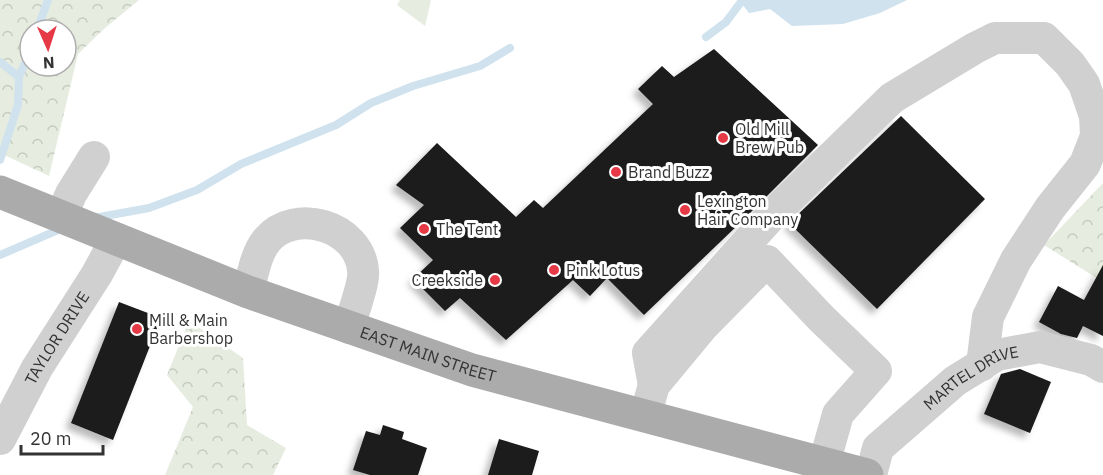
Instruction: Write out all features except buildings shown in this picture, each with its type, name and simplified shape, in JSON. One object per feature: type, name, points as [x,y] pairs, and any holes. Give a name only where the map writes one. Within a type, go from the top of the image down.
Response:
[{"type":"main road","name":"EAST MAIN STREET","points":[[0,192],[248,292],[472,370],[646,417],[822,469],[869,475]]},
{"type":"street","points":[[654,386],[648,354],[770,217],[892,98],[975,48],[996,38],[1044,38],[1070,64],[1084,84],[1095,117],[1096,136],[1085,164],[1050,208],[1016,260],[988,317],[981,365]]},
{"type":"street","name":"TAYLOR DRIVE","points":[[0,439],[37,368],[97,274],[89,228],[71,194],[94,157]]},
{"type":"street","points":[[248,292],[259,253],[268,240],[284,226],[310,223],[333,228],[354,246],[364,272],[349,328]]},
{"type":"street","points":[[646,417],[654,386],[703,326],[767,261],[876,371],[838,414],[822,469]]},
{"type":"street","name":"MARTEL DRIVE","points":[[869,475],[878,448],[955,381],[997,355],[1040,347],[1091,360],[1103,367]]},
{"type":"green space","points":[[0,0],[139,0],[78,54],[78,18],[18,18],[18,78],[72,78],[49,176],[0,153]]},
{"type":"green space","points":[[400,0],[431,0],[425,26],[397,5]]},
{"type":"green space","points":[[1103,183],[1103,282],[1044,245]]},
{"type":"green space","points":[[189,321],[243,358],[247,425],[286,448],[273,475],[165,475],[193,407],[167,375]]},
{"type":"water","points":[[739,0],[907,0],[880,13],[843,24],[792,26],[770,9],[749,13]]},
{"type":"waterway","points":[[41,18],[48,0]]},
{"type":"waterway","points":[[706,37],[726,22],[741,2]]},
{"type":"waterway","points":[[94,218],[149,208],[197,190],[241,164],[336,125],[371,103],[413,86],[480,66],[510,48]]},
{"type":"waterway","points":[[0,62],[18,76]]},
{"type":"waterway","points":[[0,160],[18,105],[19,78]]},
{"type":"waterway","points":[[0,255],[65,227]]},
{"type":"place","name":"Old Mill Brew Pub","points":[[723,138]]},
{"type":"place","name":"Brand Buzz","points":[[616,172]]},
{"type":"place","name":"Lexington Hair Company","points":[[685,210]]},
{"type":"place","name":"The Tent","points":[[424,229]]},
{"type":"place","name":"Pink Lotus","points":[[554,270]]},
{"type":"place","name":"Creekside","points":[[495,280]]},
{"type":"place","name":"Mill & Main Barbershop","points":[[137,329]]}]
